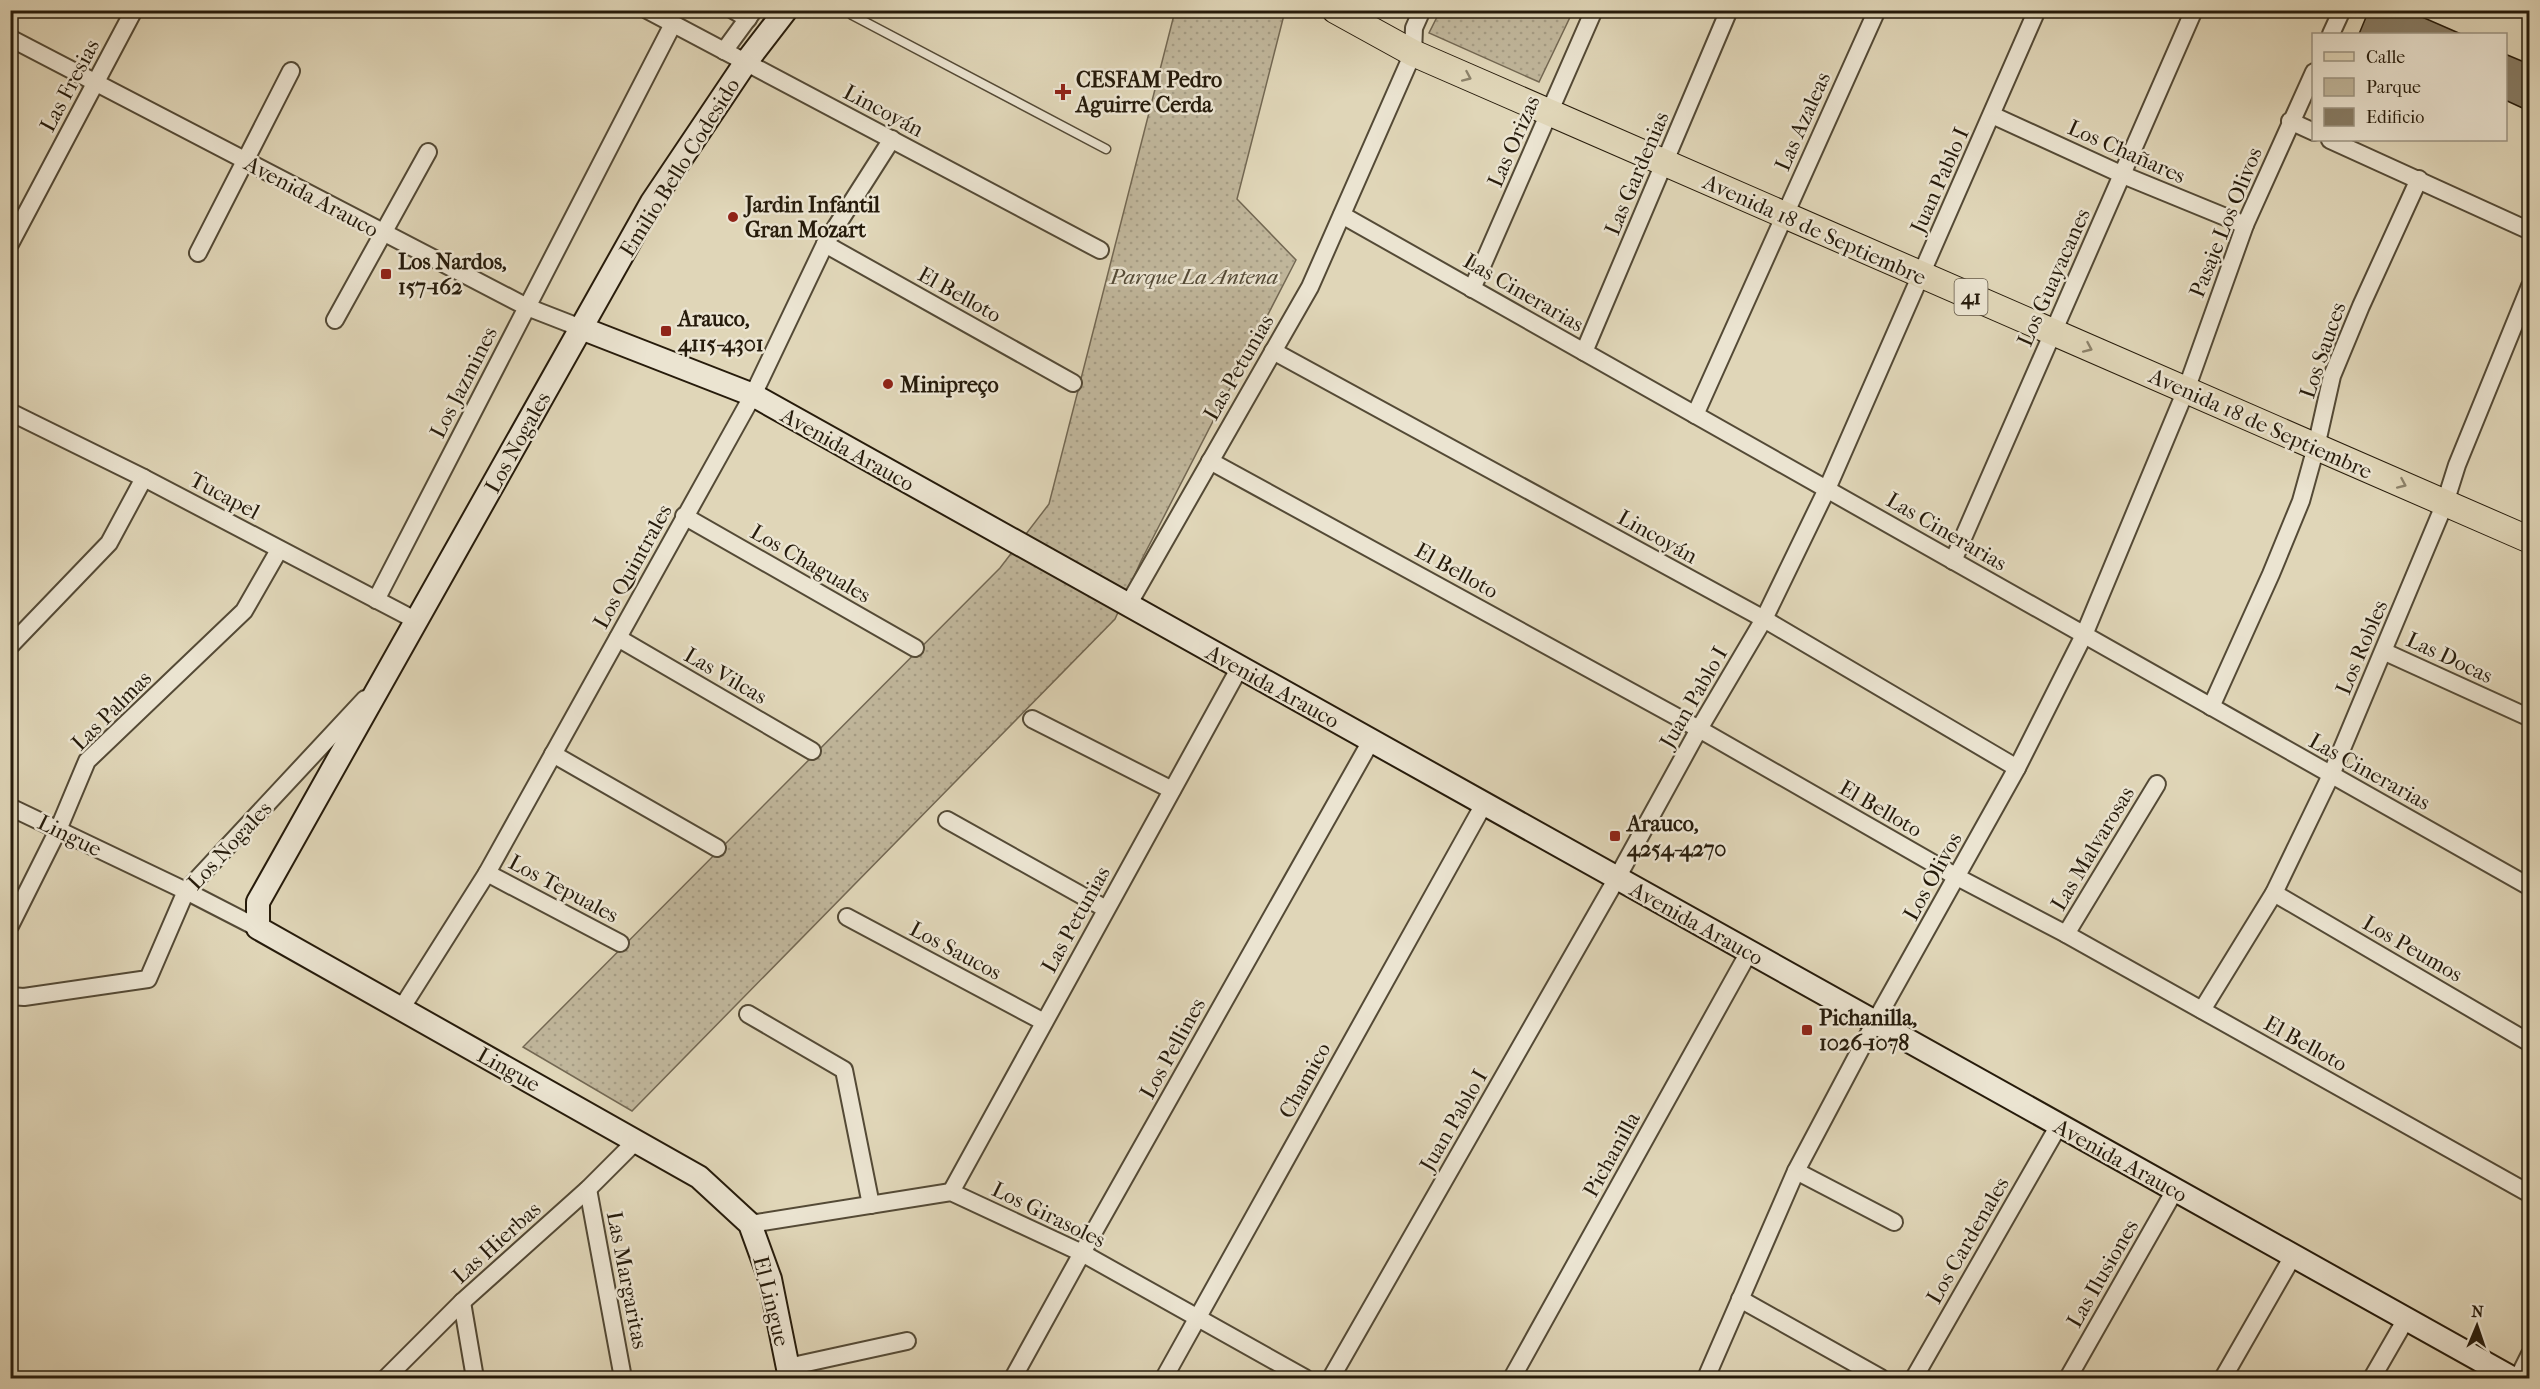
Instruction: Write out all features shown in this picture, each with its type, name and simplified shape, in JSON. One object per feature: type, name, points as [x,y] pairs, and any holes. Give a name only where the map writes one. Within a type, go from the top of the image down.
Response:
[{"type":"main road","name":"Avenida 18 de Septiembre","points":[[1335,10],[1413,53],[2529,540]]},
{"type":"street","name":"Las Fresias","points":[[10,244],[134,10]]},
{"type":"street","name":"Lincoyán","points":[[647,10],[1100,250]]},
{"type":"street","name":"Emilio Bello Codesido","points":[[581,328],[652,202],[746,62],[786,10]]},
{"type":"street","name":"Las Petunias","points":[[1128,605],[1310,287],[1413,53],[1414,28],[1422,10]]},
{"type":"street","name":"Las Orizas","points":[[1472,289],[1594,10]]},
{"type":"street","name":"Las Gardenias","points":[[1584,352],[1729,10]]},
{"type":"street","name":"Las Azaleas","points":[[1695,415],[1876,10]]},
{"type":"street","name":"Juan Pablo I","points":[[1331,1378],[1617,878],[1699,729],[1764,619],[1827,489],[2037,10]]},
{"type":"street","name":"Los Guayacanes","points":[[1953,561],[2194,10]]},
{"type":"street","points":[[2332,33],[2343,10]]},
{"type":"street","points":[[724,51],[745,13]]},
{"type":"street","name":"Los Jazmines","points":[[376,600],[673,24]]},
{"type":"street","name":"Avenida Arauco","points":[[10,38],[527,307],[753,395],[2512,1378]]},
{"type":"street","points":[[198,253],[291,71]]},
{"type":"street","name":"Pasaje Los Olivos","points":[[2186,390],[2245,225],[2312,74]]},
{"type":"street","name":"Los Chañares","points":[[1992,115],[2123,175],[2245,225]]},
{"type":"street","points":[[2290,121],[2312,132]]},
{"type":"street","name":"Los Quintrales","points":[[401,1009],[487,873],[753,395],[825,244],[892,139]]},
{"type":"street","points":[[2332,141],[2529,231]]},
{"type":"street","points":[[336,320],[428,152]]},
{"type":"street","name":"Los Sauces","points":[[2211,706],[2271,574],[2301,501],[2332,376],[2419,179]]},
{"type":"street","name":"Las Cinerarias","points":[[1342,215],[2529,887]]},
{"type":"street","name":"El Belloto","points":[[825,244],[1073,383]]},
{"type":"street","name":"Los Robles","points":[[2202,1010],[2274,893],[2331,775],[2385,652],[2529,286]]},
{"type":"street","name":"Los Nogales","points":[[257,921],[258,902],[581,328]]},
{"type":"street","name":"Lincoyán","points":[[1273,351],[1764,619],[2017,768]]},
{"type":"street","name":"Los Olivos","points":[[1706,1378],[1796,1171],[1875,1022],[2017,768],[2084,635],[2186,390]]},
{"type":"street","name":"Tucapel","points":[[10,412],[144,478],[417,621]]},
{"type":"street","name":"El Belloto","points":[[1210,461],[1699,729],[1957,877],[2066,934],[2529,1194]]},
{"type":"street","points":[[10,646],[109,543],[144,478]]},
{"type":"street","name":"Los Chaguales","points":[[684,516],[915,648]]},
{"type":"street","name":"Las Palmas","points":[[10,926],[58,830],[87,761],[244,611],[279,550]]},
{"type":"street","name":"Las Vilcas","points":[[618,638],[812,751]]},
{"type":"street","name":"Las Docas","points":[[2385,652],[2529,718]]},
{"type":"street","name":"Las Petunias","points":[[951,1192],[1240,668]]},
{"type":"street","name":"Los Nogales","points":[[10,996],[24,997],[148,979],[186,891],[382,681]]},
{"type":"street","points":[[1032,719],[1172,790]]},
{"type":"street","name":"Los Pellines","points":[[1013,1378],[1371,741]]},
{"type":"street","points":[[553,754],[717,848]]},
{"type":"street","name":"Las Malvarosas","points":[[2066,934],[2157,784]]},
{"type":"street","name":"Chamico","points":[[1164,1378],[1484,804]]},
{"type":"street","name":"Lingue","points":[[10,807],[186,891],[257,921],[401,1009],[699,1177],[750,1224]]},
{"type":"street","points":[[947,820],[1106,909]]},
{"type":"street","name":"Los Tepuales","points":[[487,873],[620,943]]},
{"type":"street","name":"Los Peumos","points":[[2274,893],[2529,1043]]},
{"type":"street","name":"Los Saucos","points":[[847,917],[1044,1022]]},
{"type":"street","name":"Pichanilla","points":[[1512,1378],[1749,952]]},
{"type":"street","points":[[748,1014],[844,1070],[871,1204]]},
{"type":"street","name":"Los Cardenales","points":[[1914,1378],[2059,1125]]},
{"type":"street","name":"Las Hierbas","points":[[386,1378],[462,1302],[588,1189],[637,1140]]},
{"type":"street","points":[[1796,1171],[1894,1222]]},
{"type":"street","name":"Las Margaritas","points":[[588,1189],[623,1378]]},
{"type":"street","name":"Las Ilusiones","points":[[2068,1378],[2175,1190]]},
{"type":"street","points":[[750,1224],[951,1192]]},
{"type":"street","name":"Los Girasoles","points":[[951,1192],[1082,1253],[1305,1378]]},
{"type":"street","name":"El Lingue","points":[[750,1224],[770,1279],[789,1373]]},
{"type":"street","points":[[2223,1378],[2293,1256]]},
{"type":"street","points":[[1740,1299],[1881,1378]]},
{"type":"street","points":[[462,1302],[475,1378]]},
{"type":"street","points":[[2372,1378],[2406,1319]]},
{"type":"street","points":[[789,1373],[908,1341]]},
{"type":"street","points":[[2518,1378],[2529,1354]]},
{"type":"lane","points":[[851,12],[1106,148]]},
{"type":"green space","points":[[1440,10],[1573,11],[1539,82],[1429,33]]},
{"type":"green space","name":"Parque La Antena","points":[[1175,11],[1285,11],[1237,199],[1296,260],[1141,561],[1115,619],[632,1111],[523,1047],[1000,568],[1049,504]]},
{"type":"building","points":[[2369,10],[2406,10],[2459,33],[2359,33]]},
{"type":"building","points":[[2507,55],[2529,64],[2529,111],[2507,101]]},
{"type":"place","name":"CESFAM Pedro Aguirre Cerda","points":[[1063,92]]},
{"type":"place","name":"Jardin Infantil Gran Mozart","points":[[733,217]]},
{"type":"place","name":"Los Nardos, 157-162","points":[[386,274]]},
{"type":"place","name":"Arauco, 4115-4301","points":[[666,331]]},
{"type":"place","name":"Minipreço","points":[[888,384]]},
{"type":"place","name":"Arauco, 4254-4270","points":[[1615,836]]},
{"type":"place","name":"Pichanilla, 1026-1078","points":[[1807,1030]]}]
